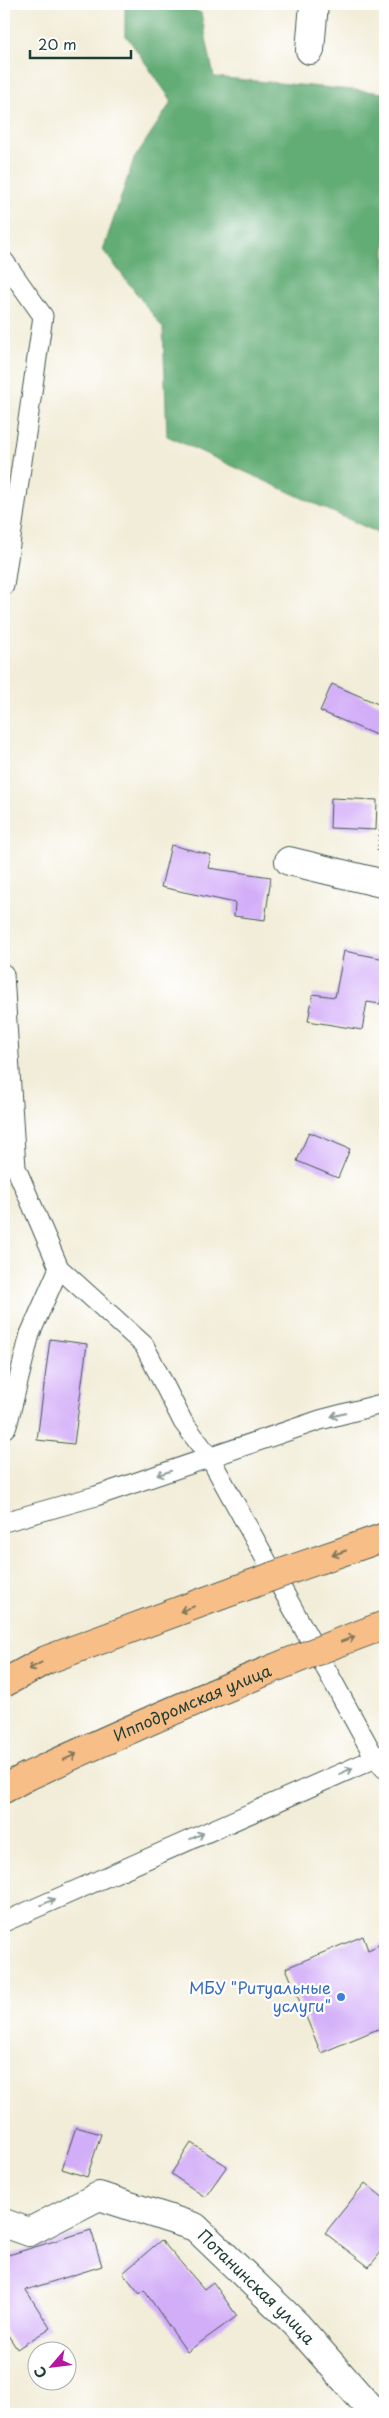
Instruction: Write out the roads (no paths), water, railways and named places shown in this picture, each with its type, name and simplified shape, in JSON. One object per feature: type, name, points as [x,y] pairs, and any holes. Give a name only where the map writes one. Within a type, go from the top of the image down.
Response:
[{"type":"highway","points":[[4,1683],[46,1660],[385,1537]]},
{"type":"highway","name":"Ипподромская улица","points":[[15,1783],[214,1693],[327,1646],[385,1625]]},
{"type":"street","points":[[310,50],[314,4]]},
{"type":"street","points":[[289,861],[380,883]]},
{"type":"street","name":"Потанинская улица","points":[[4,2223],[30,2232],[99,2196],[195,2227],[296,2324],[374,2414]]},
{"type":"lane","points":[[4,261],[43,316],[4,586]]},
{"type":"lane","points":[[4,974],[16,1168],[59,1268],[144,1345],[183,1422],[210,1458],[382,1760],[4,1922]]},
{"type":"lane","points":[[4,1429],[7,1426],[30,1334],[59,1268]]},
{"type":"lane","points":[[4,1522],[96,1496],[320,1420],[385,1403]]},
{"type":"place","name":"МБУ \"Ритуальные услуги\"","points":[[341,1997]]}]
